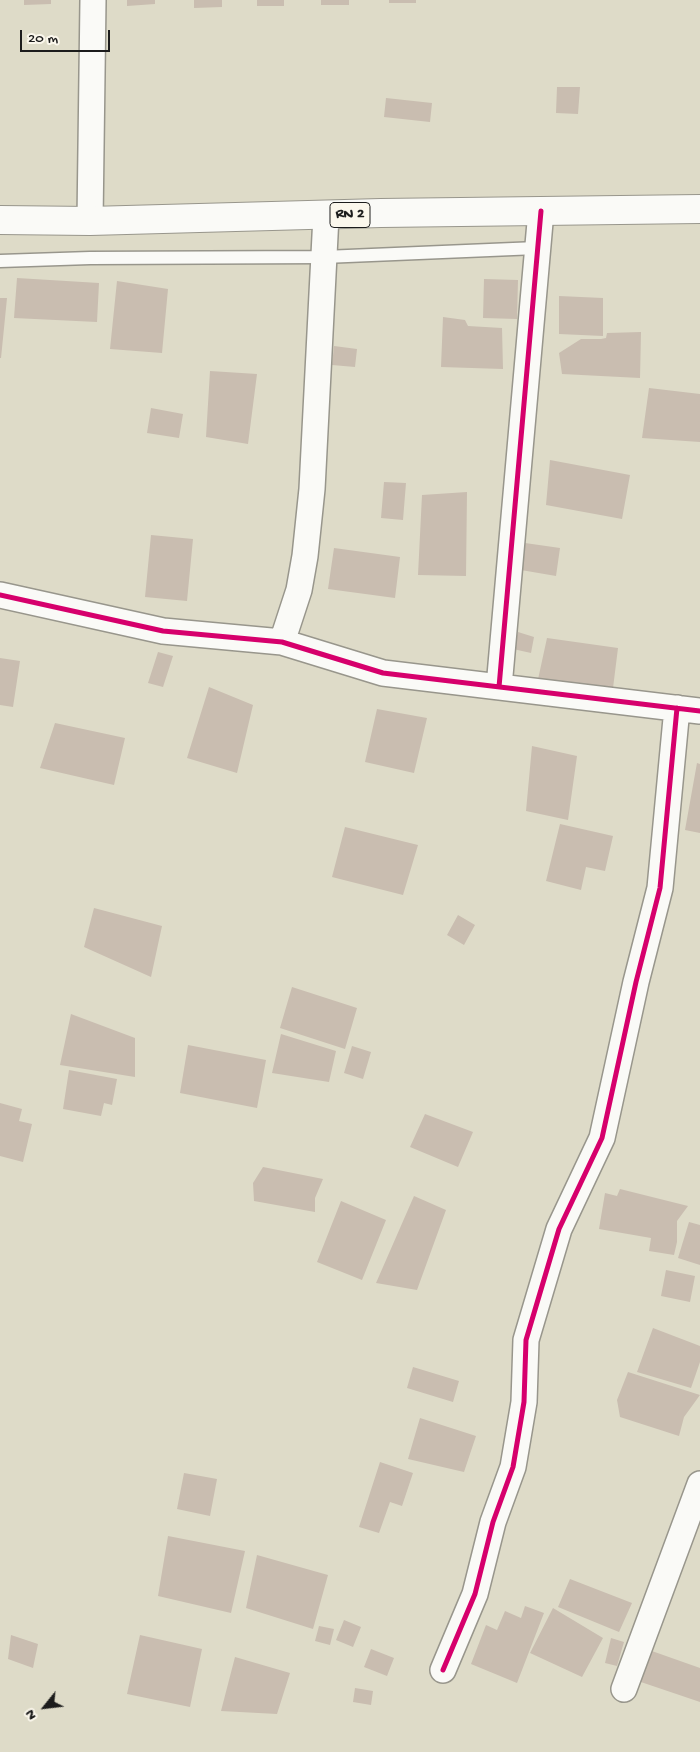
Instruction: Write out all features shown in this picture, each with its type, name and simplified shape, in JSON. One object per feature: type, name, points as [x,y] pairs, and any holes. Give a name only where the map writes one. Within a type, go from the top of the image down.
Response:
[{"type":"highway","name":"RN 2","points":[[0,220],[90,221],[700,209]]},
{"type":"street","points":[[90,221],[93,0]]},
{"type":"street","points":[[499,687],[541,211]]},
{"type":"street","points":[[282,642],[299,590],[305,556],[312,489],[326,216]]},
{"type":"street","points":[[0,595],[163,631],[282,642],[383,673],[689,709],[660,888],[636,982],[602,1138],[559,1229],[526,1340],[524,1402],[513,1467],[493,1522],[475,1594],[444,1670]]},
{"type":"street","points":[[624,1689],[700,1484]]},
{"type":"lane","points":[[0,261],[90,258],[324,257],[538,248]]},
{"type":"building","points":[[24,0],[51,0],[51,4],[24,5]]},
{"type":"building","points":[[127,0],[155,0],[155,4],[127,6]]},
{"type":"building","points":[[194,0],[222,0],[222,7],[194,8]]},
{"type":"building","points":[[257,0],[284,0],[284,6],[257,6]]},
{"type":"building","points":[[321,0],[349,0],[349,5],[321,5]]},
{"type":"building","points":[[389,0],[416,0],[416,3],[389,3]]},
{"type":"building","points":[[557,87],[580,87],[578,114],[556,113]]},
{"type":"building","points":[[386,98],[432,103],[430,122],[384,117]]},
{"type":"building","points":[[17,278],[99,283],[97,322],[14,318]]},
{"type":"building","points":[[484,279],[518,280],[517,319],[483,318]]},
{"type":"building","points":[[117,281],[168,289],[162,353],[110,349]]},
{"type":"building","points":[[559,296],[603,298],[603,336],[559,334]]},
{"type":"building","points":[[0,298],[7,298],[1,358],[0,358]]},
{"type":"building","points":[[443,317],[465,320],[468,326],[502,328],[503,369],[441,367]]},
{"type":"building","points":[[641,332],[640,378],[562,374],[559,353],[581,339],[606,338],[607,333]]},
{"type":"building","points":[[334,346],[357,349],[355,367],[332,365]]},
{"type":"building","points":[[210,371],[257,374],[248,444],[206,437]]},
{"type":"building","points":[[649,388],[700,394],[700,442],[642,438]]},
{"type":"building","points":[[151,408],[183,414],[179,438],[147,433]]},
{"type":"building","points":[[550,460],[630,475],[622,519],[546,505]]},
{"type":"building","points":[[384,482],[406,483],[403,520],[381,518]]},
{"type":"building","points":[[467,492],[466,576],[418,575],[422,495]]},
{"type":"building","points":[[151,535],[193,539],[187,601],[145,597]]},
{"type":"building","points":[[525,543],[560,548],[556,576],[521,570]]},
{"type":"building","points":[[334,548],[400,557],[395,598],[328,589]]},
{"type":"building","points":[[518,632],[534,637],[531,653],[513,649]]},
{"type":"building","points":[[547,638],[618,648],[612,696],[537,684]]},
{"type":"building","points":[[158,652],[173,656],[163,687],[148,683]]},
{"type":"building","points":[[0,658],[20,661],[13,707],[0,705]]},
{"type":"building","points":[[209,687],[253,705],[237,773],[187,758]]},
{"type":"building","points":[[377,709],[427,718],[414,773],[365,762]]},
{"type":"building","points":[[55,723],[125,738],[114,785],[40,768]]},
{"type":"building","points":[[532,746],[577,756],[568,820],[526,811]]},
{"type":"building","points":[[697,763],[700,764],[700,833],[685,830]]},
{"type":"building","points":[[560,824],[613,836],[605,871],[586,867],[581,890],[546,881]]},
{"type":"building","points":[[345,827],[418,845],[403,895],[332,877]]},
{"type":"building","points":[[94,908],[162,926],[151,977],[84,947]]},
{"type":"building","points":[[458,915],[475,925],[464,945],[447,935]]},
{"type":"building","points":[[292,987],[357,1008],[345,1049],[280,1028]]},
{"type":"building","points":[[71,1014],[135,1038],[135,1077],[60,1065]]},
{"type":"building","points":[[281,1034],[336,1051],[329,1082],[272,1073]]},
{"type":"building","points":[[188,1045],[266,1060],[257,1108],[180,1093]]},
{"type":"building","points":[[352,1046],[371,1052],[363,1079],[344,1073]]},
{"type":"building","points":[[69,1070],[117,1079],[112,1105],[104,1103],[101,1116],[63,1109]]},
{"type":"building","points":[[0,1103],[22,1109],[19,1121],[32,1124],[23,1162],[0,1156]]},
{"type":"building","points":[[425,1114],[473,1132],[458,1167],[410,1147]]},
{"type":"building","points":[[263,1167],[323,1179],[315,1198],[315,1212],[254,1201],[253,1183]]},
{"type":"building","points":[[620,1189],[688,1206],[677,1221],[677,1242],[674,1255],[649,1251],[651,1238],[599,1229],[605,1193],[617,1196]]},
{"type":"building","points":[[414,1196],[446,1210],[417,1290],[376,1283]]},
{"type":"building","points":[[341,1201],[386,1220],[362,1280],[317,1262]]},
{"type":"building","points":[[689,1222],[700,1225],[700,1265],[678,1258]]},
{"type":"building","points":[[666,1270],[695,1276],[690,1302],[661,1296]]},
{"type":"building","points":[[653,1328],[700,1346],[700,1362],[691,1388],[637,1372]]},
{"type":"building","points":[[413,1367],[459,1381],[453,1402],[407,1388]]},
{"type":"building","points":[[628,1372],[700,1395],[684,1417],[679,1436],[620,1417],[617,1400]]},
{"type":"building","points":[[420,1418],[476,1436],[464,1472],[408,1459]]},
{"type":"building","points":[[380,1462],[413,1473],[402,1506],[390,1502],[379,1533],[359,1527]]},
{"type":"building","points":[[184,1473],[217,1479],[210,1516],[177,1509]]},
{"type":"building","points":[[168,1536],[245,1551],[231,1613],[158,1596]]},
{"type":"building","points":[[257,1555],[328,1575],[313,1629],[246,1608]]},
{"type":"building","points":[[570,1579],[632,1603],[619,1632],[558,1607]]},
{"type":"building","points":[[525,1606],[544,1613],[517,1683],[471,1664],[486,1625],[497,1630],[505,1611],[521,1618]]},
{"type":"building","points":[[553,1608],[603,1638],[582,1677],[530,1653]]},
{"type":"building","points":[[344,1620],[361,1627],[353,1647],[336,1640]]},
{"type":"building","points":[[319,1626],[334,1629],[330,1645],[315,1641]]},
{"type":"building","points":[[11,1635],[38,1644],[33,1668],[8,1659]]},
{"type":"building","points":[[140,1635],[202,1649],[190,1707],[127,1694]]},
{"type":"building","points":[[611,1638],[624,1642],[617,1666],[605,1663]]},
{"type":"building","points":[[371,1649],[394,1658],[387,1676],[364,1667]]},
{"type":"building","points":[[649,1650],[700,1668],[700,1702],[635,1680]]},
{"type":"building","points":[[235,1657],[290,1673],[277,1714],[221,1711]]},
{"type":"building","points":[[355,1688],[373,1691],[371,1705],[353,1702]]},
{"type":"cycle path","points":[[499,687],[541,211]]},
{"type":"cycle path","points":[[0,595],[163,631],[282,642],[383,673],[700,711]]},
{"type":"cycle path","points":[[443,1670],[475,1594],[493,1522],[513,1467],[524,1402],[526,1340],[559,1229],[602,1138],[636,982],[660,888],[677,708]]}]
